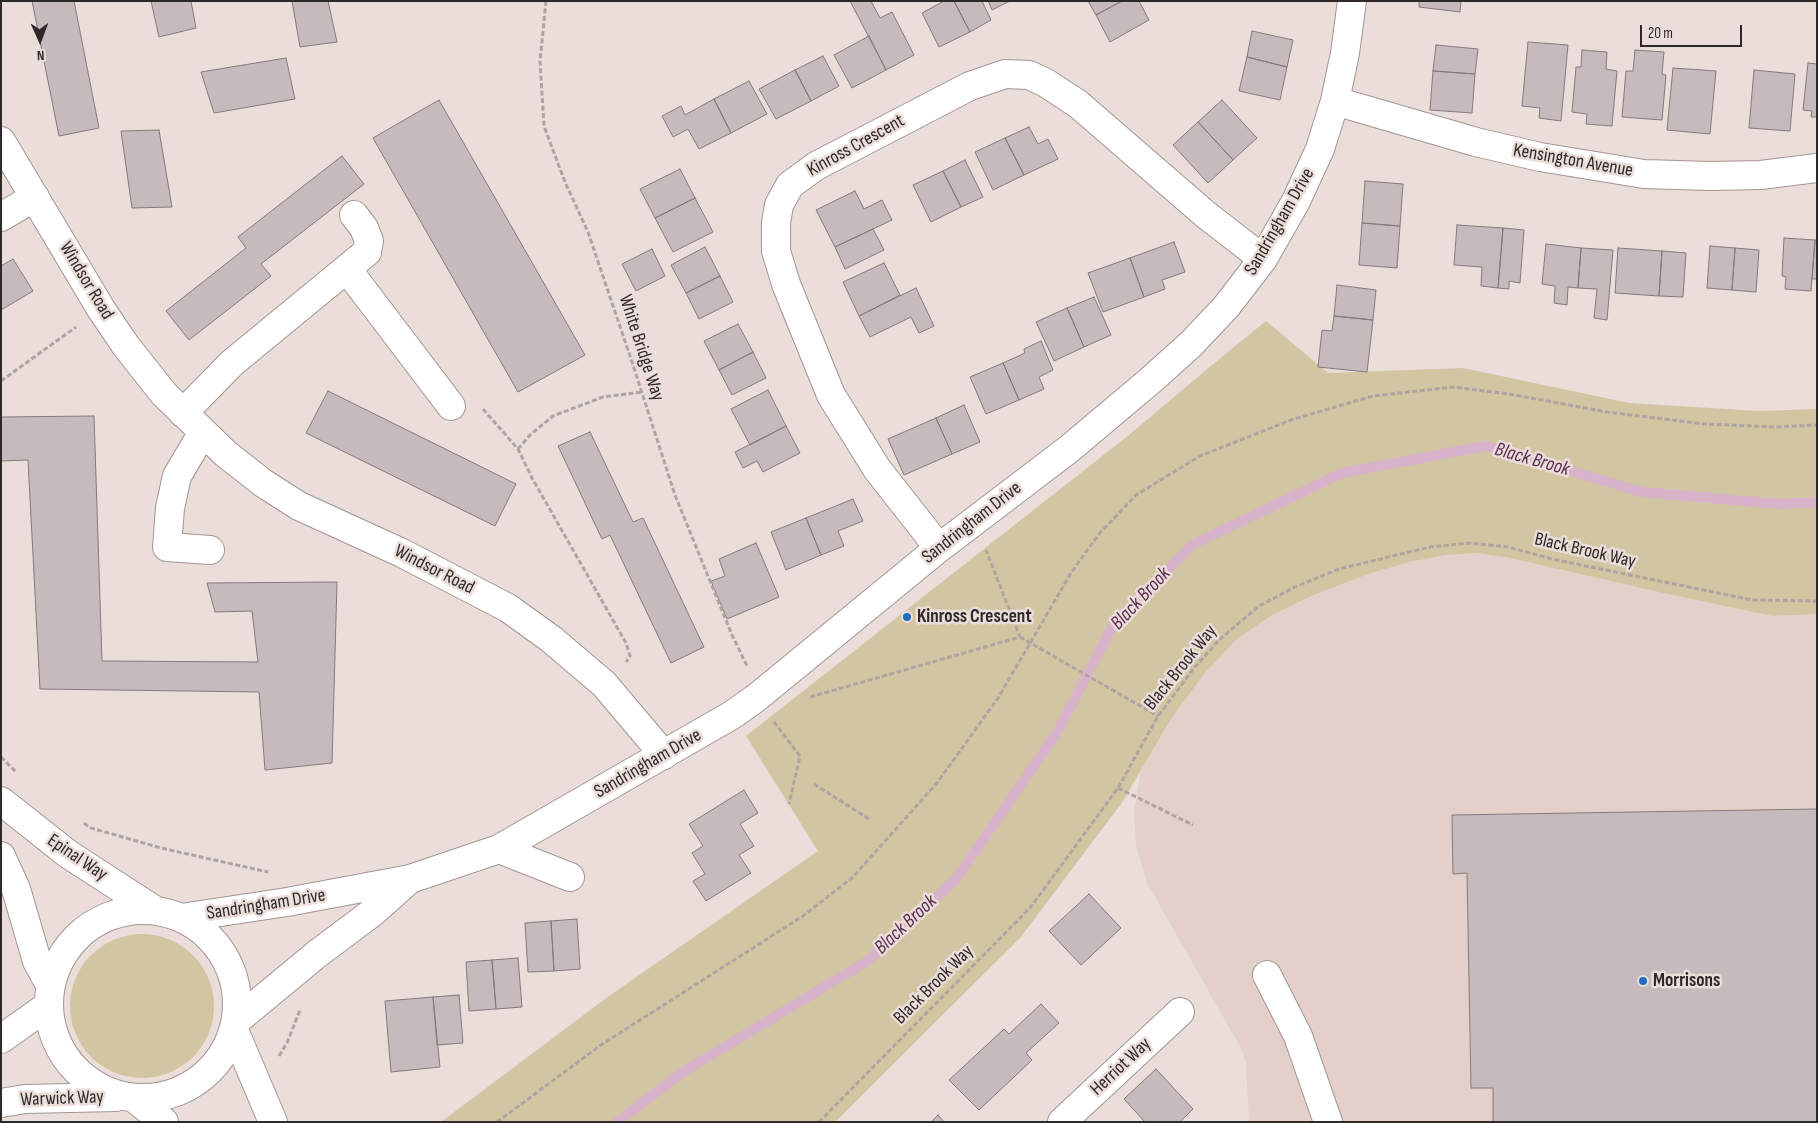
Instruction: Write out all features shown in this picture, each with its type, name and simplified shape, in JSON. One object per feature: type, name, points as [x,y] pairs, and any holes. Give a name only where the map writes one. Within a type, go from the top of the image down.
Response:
[{"type":"street","name":"Sandringham Drive","points":[[49,995],[60,959],[77,936],[100,920],[127,911],[168,915],[286,902],[410,879],[499,849],[732,715],[758,696],[939,548],[1069,448],[1178,356],[1226,307],[1263,259],[1296,201],[1320,150],[1335,101],[1345,53],[1352,1]]},
{"type":"street","name":"Kinross Crescent","points":[[939,548],[877,469],[832,395],[786,284],[776,251],[776,223],[779,205],[790,185],[816,166],[970,86],[1005,74],[1028,75],[1046,83],[1078,104],[1205,214],[1263,259]]},
{"type":"street","name":"Kensington Avenue","points":[[1335,101],[1476,142],[1540,157],[1634,172],[1710,176],[1761,175],[1817,168]]},
{"type":"street","name":"Windsor Road","points":[[1,141],[101,309],[126,346],[164,394],[226,454],[263,484],[299,506],[402,553],[508,608],[551,639],[604,684],[664,755]]},
{"type":"street","points":[[1,217],[35,197]]},
{"type":"street","points":[[354,215],[364,228],[369,241],[368,253],[452,406]]},
{"type":"street","points":[[183,413],[232,363],[368,253]]},
{"type":"street","points":[[203,432],[177,476],[170,508],[166,547],[210,550]]},
{"type":"street","name":"Epinal Way","points":[[1,802],[68,854],[168,915],[202,931],[219,949],[231,971],[237,996],[235,1025]]},
{"type":"street","points":[[499,849],[570,877]]},
{"type":"street","points":[[1,856],[16,888],[49,995],[48,1014],[56,1043],[72,1068],[96,1086],[128,1098],[164,1122]]},
{"type":"street","name":"Sandringham Drive","points":[[235,1025],[317,954],[373,912],[410,879]]},
{"type":"street","points":[[1267,975],[1298,1036],[1328,1122]]},
{"type":"street","points":[[1,1039],[49,995]]},
{"type":"street","name":"Herriot Way","points":[[1062,1122],[1180,1012]]},
{"type":"street","points":[[235,1025],[273,1122]]},
{"type":"street","name":"Warwick Way","points":[[1,1103],[25,1099],[155,1098],[177,1093],[196,1082],[212,1068],[225,1051],[235,1025]]},
{"type":"path","name":"White Bridge Way","points":[[546,1],[540,61],[544,126],[565,182],[588,232],[675,495],[758,696],[800,756],[789,804]]},
{"type":"path","points":[[1,381],[101,309]]},
{"type":"path","points":[[497,1122],[601,1046],[803,916],[853,877],[937,783],[998,698],[1076,565],[1099,534],[1136,495],[1200,456],[1291,420],[1374,396],[1453,387],[1509,394],[1607,412],[1704,424],[1776,427],[1817,425]]},
{"type":"path","points":[[518,449],[530,435],[553,416],[603,397],[642,392]]},
{"type":"path","points":[[452,406],[469,394],[518,449],[532,478],[626,643],[630,656],[604,684]]},
{"type":"path","points":[[975,522],[1020,637],[1158,716]]},
{"type":"path","name":"Black Brook Way","points":[[819,1122],[1030,908],[1118,788],[1158,716],[1195,667],[1220,639],[1259,606],[1295,587],[1339,569],[1430,546],[1470,543],[1508,547],[1552,559],[1753,600],[1817,601]]},
{"type":"path","points":[[758,696],[795,701],[1020,637]]},
{"type":"path","points":[[814,784],[870,819]]},
{"type":"path","points":[[1118,788],[1193,825]]},
{"type":"path","points":[[91,828],[161,848],[276,873]]},
{"type":"shaded area","points":[[1266,321],[1328,373],[1463,368],[1629,403],[1759,411],[1817,409],[1817,614],[1772,616],[1510,558],[1478,553],[1446,555],[1410,562],[1371,573],[1316,594],[1272,615],[1237,639],[1204,674],[1171,719],[1121,804],[1020,938],[835,1122],[441,1122],[609,996],[818,851],[746,736],[1129,435]]},
{"type":"shaded area","points":[[1478,553],[1510,558],[1772,616],[1817,614],[1817,1122],[1249,1122],[1246,1062],[1242,1050],[1147,883],[1136,845],[1134,814],[1141,770],[1171,719],[1204,674],[1237,639],[1272,615],[1316,594],[1371,573],[1410,562],[1446,555]]},
{"type":"shaded area","points":[[142,934],[169,940],[182,946],[193,955],[202,966],[208,979],[214,1006],[208,1033],[202,1046],[193,1057],[182,1066],[169,1072],[142,1078],[115,1072],[102,1066],[91,1057],[82,1046],[76,1033],[70,1006],[76,979],[82,966],[91,955],[102,946],[115,940]]},
{"type":"building","points":[[32,1],[74,1],[99,128],[59,136]]},
{"type":"building","points":[[151,1],[191,1],[196,28],[159,37]]},
{"type":"building","points":[[292,1],[328,1],[337,42],[300,47]]},
{"type":"building","points":[[850,1],[871,1],[880,18],[892,12],[914,55],[886,70]]},
{"type":"building","points":[[944,1],[954,1],[970,32],[939,47],[922,13]]},
{"type":"building","points":[[954,1],[982,1],[991,20],[970,32]]},
{"type":"building","points":[[988,1],[1010,1],[992,10]]},
{"type":"building","points":[[1088,1],[1122,1],[1096,15]]},
{"type":"building","points":[[1122,1],[1139,1],[1149,20],[1110,42],[1096,15]]},
{"type":"building","points":[[1419,1],[1461,1],[1460,12],[1419,7]]},
{"type":"building","points":[[1252,31],[1293,40],[1287,67],[1247,57]]},
{"type":"building","points":[[869,36],[886,70],[852,88],[834,55]]},
{"type":"building","points":[[1528,42],[1568,45],[1561,121],[1539,118],[1540,108],[1522,106]]},
{"type":"building","points":[[1436,45],[1478,49],[1475,74],[1433,71]]},
{"type":"building","points":[[1582,50],[1607,52],[1606,69],[1617,71],[1612,126],[1586,124],[1587,114],[1572,112],[1576,67],[1581,67]]},
{"type":"building","points":[[1635,50],[1664,52],[1662,74],[1666,75],[1662,120],[1622,117],[1626,71],[1633,71]]},
{"type":"building","points":[[823,56],[839,86],[811,101],[795,70]]},
{"type":"building","points":[[1247,57],[1287,67],[1280,100],[1239,91]]},
{"type":"building","points":[[286,58],[295,99],[214,113],[201,72]]},
{"type":"building","points":[[1808,63],[1817,64],[1817,117],[1811,117],[1812,111],[1803,110]]},
{"type":"building","points":[[1673,68],[1716,71],[1710,134],[1667,130]]},
{"type":"building","points":[[795,70],[811,101],[776,119],[759,89]]},
{"type":"building","points":[[1754,70],[1795,74],[1790,131],[1749,128]]},
{"type":"building","points":[[1433,71],[1475,74],[1472,113],[1430,110]]},
{"type":"building","points":[[749,81],[767,114],[731,133],[714,99]]},
{"type":"building","points":[[714,99],[731,133],[699,149],[688,129],[673,137],[662,116],[681,106],[685,115]]},
{"type":"building","points":[[439,100],[585,355],[518,392],[373,138]]},
{"type":"building","points":[[1222,100],[1257,138],[1233,160],[1198,122]]},
{"type":"building","points":[[1198,122],[1233,160],[1208,183],[1173,145]]},
{"type":"building","points":[[1029,127],[1038,144],[1048,139],[1058,159],[1024,175],[1005,138]]},
{"type":"building","points":[[159,130],[172,207],[132,208],[121,131]]},
{"type":"building","points":[[1005,138],[1024,175],[993,190],[975,152]]},
{"type":"building","points":[[342,156],[364,184],[261,264],[271,276],[189,340],[166,311],[246,248],[238,237]]},
{"type":"building","points":[[965,160],[983,197],[961,207],[943,171]]},
{"type":"building","points":[[680,169],[695,198],[655,218],[640,189]]},
{"type":"building","points":[[943,171],[961,207],[931,222],[913,185]]},
{"type":"building","points":[[1365,181],[1403,184],[1400,226],[1362,223]]},
{"type":"building","points":[[855,191],[864,209],[882,200],[892,220],[835,247],[816,210]]},
{"type":"building","points":[[695,198],[713,232],[673,252],[655,218]]},
{"type":"building","points":[[1362,223],[1400,226],[1397,268],[1359,265]]},
{"type":"building","points":[[1457,225],[1503,228],[1498,288],[1481,286],[1482,267],[1454,265]]},
{"type":"building","points":[[1503,228],[1524,230],[1520,283],[1509,281],[1509,289],[1498,288]]},
{"type":"building","points":[[873,229],[884,250],[845,269],[835,247]]},
{"type":"building","points":[[1784,238],[1815,240],[1811,291],[1785,289],[1786,277],[1782,276]]},
{"type":"building","points":[[1815,240],[1817,240],[1817,279],[1812,279]]},
{"type":"building","points":[[1174,242],[1185,272],[1162,280],[1165,289],[1144,297],[1130,258]]},
{"type":"building","points":[[1546,244],[1581,248],[1578,288],[1568,287],[1567,305],[1554,303],[1555,286],[1542,284]]},
{"type":"building","points":[[1710,246],[1735,248],[1732,290],[1707,288]]},
{"type":"building","points":[[705,247],[720,276],[686,293],[671,265]]},
{"type":"building","points":[[1581,248],[1613,250],[1607,320],[1594,318],[1597,289],[1578,288]]},
{"type":"building","points":[[1618,248],[1662,251],[1659,296],[1615,293]]},
{"type":"building","points":[[1735,248],[1759,250],[1756,292],[1732,290]]},
{"type":"building","points":[[652,249],[665,276],[636,291],[622,264]]},
{"type":"building","points":[[1662,251],[1686,253],[1683,297],[1659,296]]},
{"type":"building","points":[[1130,258],[1144,297],[1103,312],[1088,273]]},
{"type":"building","points":[[13,259],[33,291],[1,310],[1,266]]},
{"type":"building","points":[[884,263],[900,295],[859,316],[843,282]]},
{"type":"building","points":[[720,276],[733,302],[699,319],[686,293]]},
{"type":"building","points":[[1337,285],[1376,290],[1373,320],[1334,316]]},
{"type":"building","points":[[916,288],[934,326],[919,333],[911,317],[870,337],[859,316]]},
{"type":"building","points":[[1094,297],[1111,335],[1084,347],[1067,308]]},
{"type":"building","points":[[1067,308],[1084,347],[1054,361],[1036,322]]},
{"type":"building","points":[[1334,316],[1373,320],[1367,372],[1318,367],[1322,330],[1332,331]]},
{"type":"building","points":[[738,324],[753,352],[719,370],[704,341]]},
{"type":"building","points":[[1041,341],[1053,370],[1039,377],[1044,389],[1019,400],[1003,363],[1025,353],[1024,349]]},
{"type":"building","points":[[753,352],[766,378],[732,395],[719,370]]},
{"type":"building","points":[[1003,363],[1019,400],[986,414],[970,377]]},
{"type":"building","points":[[768,390],[786,426],[750,445],[731,409]]},
{"type":"building","points":[[328,391],[516,484],[495,526],[306,433]]},
{"type":"building","points":[[964,405],[980,442],[952,454],[936,418]]},
{"type":"building","points":[[94,416],[102,661],[258,662],[252,611],[215,612],[207,583],[337,582],[332,763],[265,770],[259,692],[40,689],[28,460],[1,461],[1,417]]},
{"type":"building","points":[[936,418],[952,454],[904,475],[888,439]]},
{"type":"building","points":[[786,426],[800,453],[763,472],[757,461],[743,468],[735,452]]},
{"type":"building","points":[[590,432],[633,522],[643,518],[704,647],[671,663],[610,535],[602,539],[558,446]]},
{"type":"building","points":[[853,499],[863,521],[838,531],[844,546],[821,555],[806,518]]},
{"type":"building","points":[[806,518],[821,555],[786,570],[771,532]]},
{"type":"building","points":[[756,543],[779,597],[727,619],[711,581],[725,576],[719,559]]},
{"type":"building","points":[[744,790],[758,813],[740,824],[754,846],[739,855],[751,873],[706,901],[693,881],[705,874],[692,853],[703,846],[689,824]]},
{"type":"building","name":"Morrisons","points":[[1817,809],[1817,1122],[1493,1122],[1493,1088],[1471,1088],[1467,873],[1453,874],[1452,815]]},
{"type":"building","points":[[1089,894],[1121,928],[1081,965],[1049,931]]},
{"type":"building","points":[[577,919],[580,969],[554,971],[551,921]]},
{"type":"building","points":[[551,921],[554,971],[528,972],[525,923]]},
{"type":"building","points":[[518,958],[522,1007],[496,1009],[492,960]]},
{"type":"building","points":[[492,960],[496,1009],[469,1011],[466,962]]},
{"type":"building","points":[[459,995],[463,1043],[437,1045],[433,997]]},
{"type":"building","points":[[433,997],[440,1067],[391,1072],[385,1001]]},
{"type":"building","points":[[1041,1004],[1059,1023],[1026,1053],[1032,1060],[979,1110],[949,1080],[1004,1029],[1009,1034]]},
{"type":"building","points":[[1156,1069],[1193,1109],[1180,1122],[1145,1122],[1124,1099]]},
{"type":"building","points":[[938,1115],[944,1122],[931,1122]]},
{"type":"waterway","name":"Black Brook","points":[[617,1122],[683,1072],[869,960],[956,879],[1058,731],[1113,625],[1192,545],[1342,473],[1486,446],[1642,492],[1780,504],[1817,502]]},
{"type":"place","name":"Kinross Crescent","points":[[907,617]]},
{"type":"place","name":"Morrisons","points":[[1643,981]]}]
